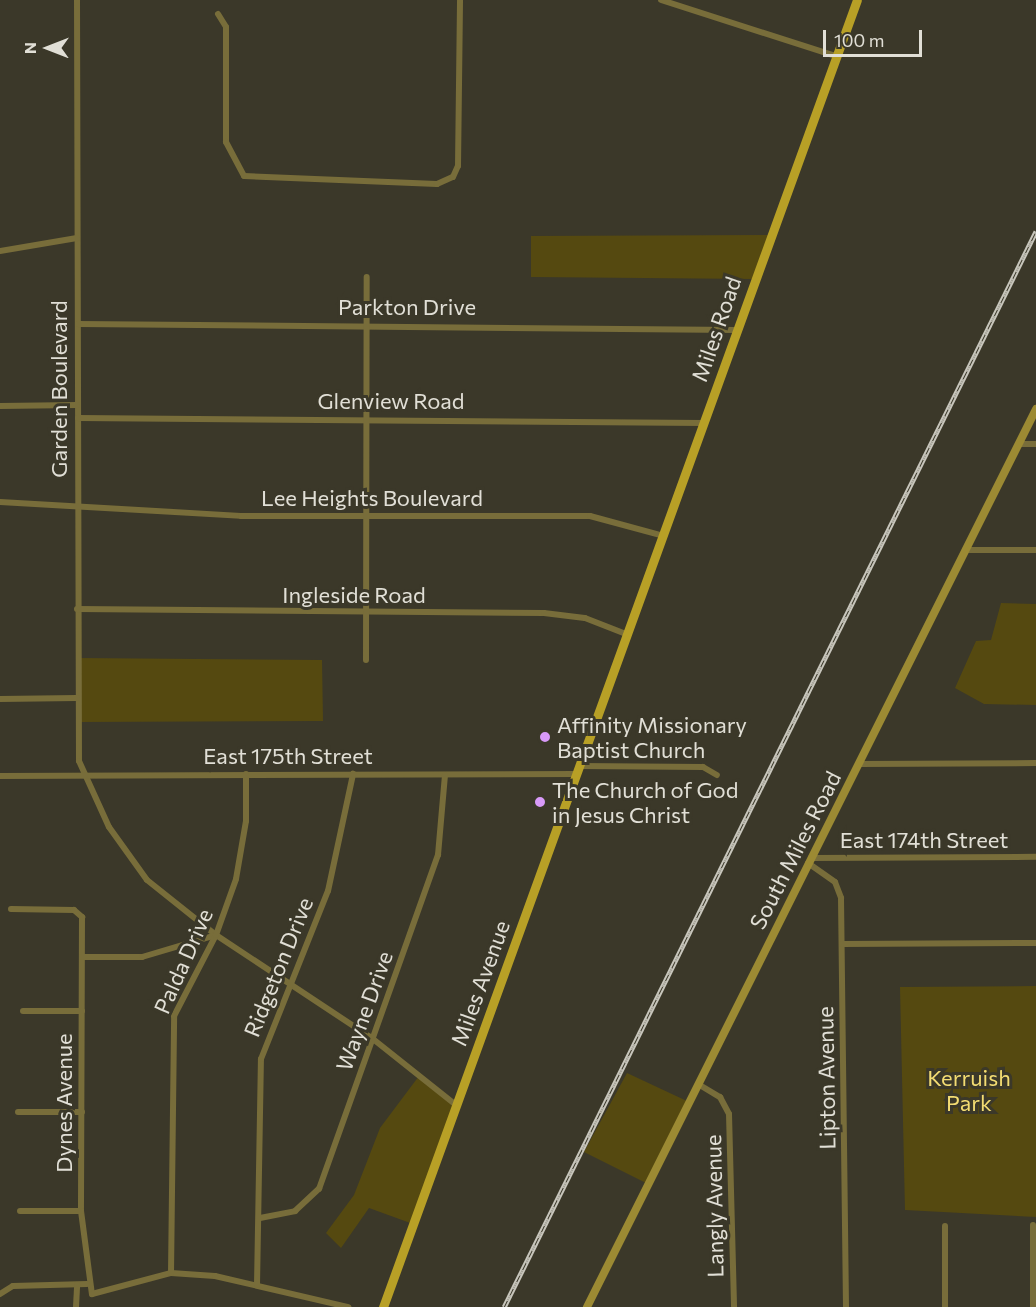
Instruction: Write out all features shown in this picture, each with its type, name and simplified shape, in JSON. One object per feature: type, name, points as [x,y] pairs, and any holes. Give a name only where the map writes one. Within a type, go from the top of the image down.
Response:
[{"type":"main road","name":"Miles Road","points":[[613,672],[857,0]]},
{"type":"main road","name":"Miles Avenue","points":[[383,1307],[613,672]]},
{"type":"street","name":"Garden Boulevard","points":[[77,0],[79,761],[109,827],[141,873],[216,935],[291,982],[373,1039],[456,1105]]},
{"type":"street","points":[[218,14],[226,27],[226,142],[244,176],[437,184],[453,177],[458,166],[460,0]]},
{"type":"street","points":[[661,0],[835,56]]},
{"type":"street","points":[[0,251],[77,238]]},
{"type":"street","points":[[366,660],[367,277]]},
{"type":"street","name":"Parkton Drive","points":[[78,324],[368,324],[736,330]]},
{"type":"street","points":[[0,406],[78,405]]},
{"type":"street","name":"South Miles Road","points":[[587,1307],[1036,409]]},
{"type":"street","name":"Glenview Road","points":[[78,418],[368,418],[704,423]]},
{"type":"street","points":[[1019,444],[1036,444]]},
{"type":"street","name":"Lee Heights Boulevard","points":[[0,502],[241,516],[590,516],[664,536]]},
{"type":"street","points":[[965,550],[1036,550]]},
{"type":"street","name":"Ingleside Road","points":[[77,609],[544,613],[585,618],[627,634]]},
{"type":"street","points":[[0,699],[78,698]]},
{"type":"street","points":[[860,764],[1036,763]]},
{"type":"street","name":"East 175th Street","points":[[0,776],[444,775],[668,767],[703,767],[717,775]]},
{"type":"street","name":"Palda Drive","points":[[171,1273],[171,1038],[182,996],[216,935],[243,848],[246,774]]},
{"type":"street","name":"Ridgeton Drive","points":[[257,1285],[260,1218],[261,1059],[328,891],[353,774]]},
{"type":"street","name":"Wayne Drive","points":[[260,1218],[295,1211],[319,1189],[438,855],[444,775]]},
{"type":"street","name":"East 174th Street","points":[[810,861],[1036,857]]},
{"type":"street","name":"Lipton Avenue","points":[[810,861],[835,882],[842,944],[846,1307]]},
{"type":"street","name":"Dynes Avenue","points":[[11,909],[78,912],[82,957],[81,1211],[87,1284],[92,1294],[171,1273]]},
{"type":"street","points":[[82,957],[142,957],[216,935]]},
{"type":"street","points":[[842,944],[1036,943]]},
{"type":"street","points":[[23,1011],[82,1011]]},
{"type":"street","name":"Langly Avenue","points":[[698,1084],[720,1097],[729,1114],[734,1307]]},
{"type":"street","points":[[18,1112],[82,1112]]},
{"type":"street","points":[[20,1211],[81,1211]]},
{"type":"street","points":[[1033,1225],[1033,1307]]},
{"type":"street","points":[[945,1226],[945,1307]]},
{"type":"street","points":[[171,1273],[257,1285],[348,1307]]},
{"type":"street","points":[[0,1294],[12,1286],[87,1284]]},
{"type":"street","points":[[76,1307],[77,1285]]},
{"type":"green space","points":[[770,235],[754,279],[531,277],[531,236]]},
{"type":"green space","points":[[1001,603],[1036,604],[1036,705],[984,704],[955,688],[976,641],[991,640]]},
{"type":"green space","points":[[77,658],[322,660],[323,721],[78,722]]},
{"type":"green space","name":"Kerruish Park","points":[[1036,986],[1036,1217],[905,1210],[900,987]]},
{"type":"green space","points":[[627,1073],[689,1102],[648,1184],[584,1152]]},
{"type":"green space","points":[[419,1076],[456,1105],[413,1224],[369,1208],[341,1248],[326,1233],[354,1195],[380,1128]]},
{"type":"railway","points":[[504,1307],[1036,231]]},
{"type":"place","name":"Affinity Missionary Baptist Church","points":[[545,737]]},
{"type":"place","name":"The Church of God in Jesus Christ","points":[[540,802]]}]
